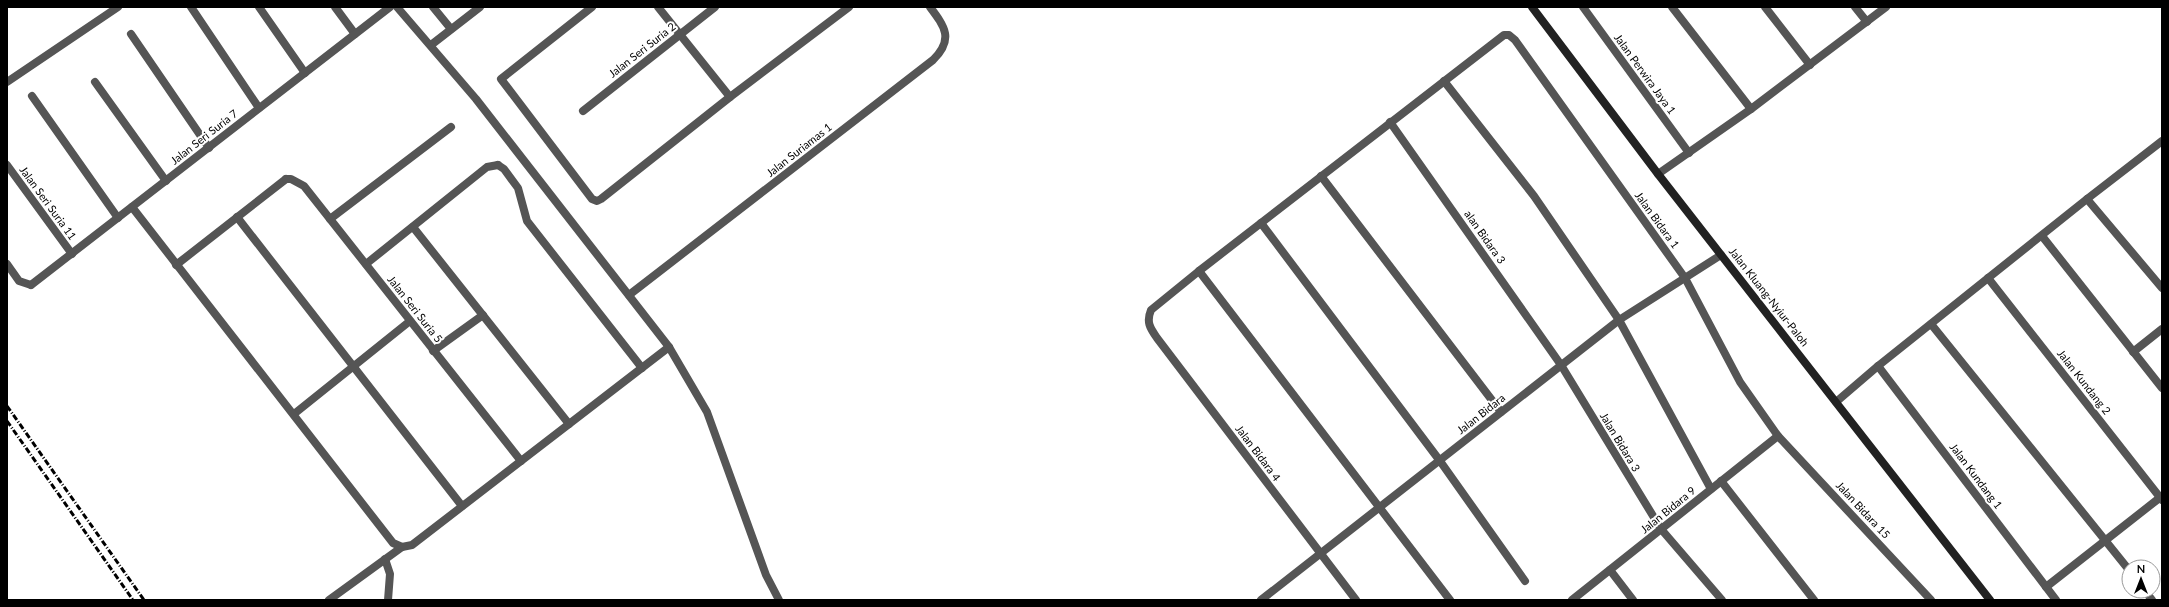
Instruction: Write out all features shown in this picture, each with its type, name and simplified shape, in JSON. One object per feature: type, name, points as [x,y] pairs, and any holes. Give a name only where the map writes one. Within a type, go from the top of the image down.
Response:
[{"type":"street","points":[[7,82],[118,7]]},
{"type":"street","points":[[191,7],[259,108]]},
{"type":"street","points":[[259,7],[305,73]]},
{"type":"street","points":[[336,7],[355,34]]},
{"type":"street","name":"Jalan Seri Suria 7","points":[[7,264],[19,281],[31,285],[390,7]]},
{"type":"street","points":[[397,7],[476,99],[670,347],[707,412],[766,575],[779,600]]},
{"type":"street","points":[[433,7],[451,29]]},
{"type":"street","points":[[431,45],[480,7]]},
{"type":"street","points":[[592,7],[501,79],[592,199],[597,201],[839,10],[849,7]]},
{"type":"street","points":[[658,7],[730,97]]},
{"type":"street","name":"Jalan Seri Suria 2","points":[[582,111],[715,7]]},
{"type":"street","name":"Jalan Suriamas 1","points":[[629,295],[933,60],[944,49],[946,39],[942,24],[930,7]]},
{"type":"street","name":"Jalan Kluang-Nyiur-Paloh","points":[[1532,7],[1658,174],[1990,600]]},
{"type":"street","name":"Jalan Perwira Jaya 1","points":[[1583,7],[1689,153]]},
{"type":"street","points":[[1672,7],[1751,109]]},
{"type":"street","points":[[1765,7],[1810,65]]},
{"type":"street","points":[[1855,7],[1867,22]]},
{"type":"street","points":[[1658,174],[1751,109],[1886,7]]},
{"type":"street","points":[[131,34],[209,148]]},
{"type":"street","name":"Jalan Bidara 1","points":[[1444,80],[1499,38],[1508,35],[1515,40],[1685,278],[1740,382],[1778,436]]},
{"type":"street","points":[[1450,600],[1379,509],[1199,271],[1444,80],[1534,196],[1619,320],[1711,489]]},
{"type":"street","points":[[95,82],[166,181]]},
{"type":"street","points":[[32,96],[118,218]]},
{"type":"street","name":"alan Bidara 3","points":[[1390,122],[1562,365]]},
{"type":"street","points":[[330,219],[451,127]]},
{"type":"street","points":[[1836,402],[1878,366],[2042,236],[2086,199],[2162,141]]},
{"type":"street","name":"Jalan Seri Suria 11","points":[[7,165],[72,254]]},
{"type":"street","points":[[366,264],[487,167],[498,165],[504,169],[518,188],[528,221],[642,368]]},
{"type":"street","points":[[1321,176],[1501,412]]},
{"type":"street","name":"Jalan Seri Suria 5","points":[[237,218],[286,180],[291,180],[304,186],[521,461]]},
{"type":"street","points":[[2086,199],[2162,288]]},
{"type":"street","points":[[132,207],[393,543],[402,547]]},
{"type":"street","points":[[176,265],[237,218],[462,506]]},
{"type":"street","points":[[1261,223],[1440,461],[1525,581]]},
{"type":"street","points":[[413,227],[569,424]]},
{"type":"street","points":[[2042,236],[2162,388]]},
{"type":"street","name":"Jalan Bidara","points":[[1264,599],[1619,320],[1721,255]]},
{"type":"street","name":"Jalan Bidara 4","points":[[1199,271],[1150,310],[1148,317],[1149,326],[1356,600]]},
{"type":"street","name":"Jalan Kundang 2","points":[[1988,278],[2161,498]]},
{"type":"street","points":[[433,351],[483,315]]},
{"type":"street","points":[[294,414],[410,321]]},
{"type":"street","points":[[1931,324],[2015,431],[2121,560]]},
{"type":"street","points":[[2133,352],[2162,329]]},
{"type":"street","points":[[329,600],[402,547],[412,544],[670,347]]},
{"type":"street","name":"Jalan Bidara 3","points":[[1562,365],[1661,529],[1722,600]]},
{"type":"street","name":"Jalan Kundang 1","points":[[1878,366],[2056,600]]},
{"type":"street","name":"Jalan Bidara 9","points":[[1572,600],[1778,436]]},
{"type":"street","name":"Jalan Bidara 15","points":[[1778,436],[1931,600]]},
{"type":"street","points":[[1721,481],[1814,600]]},
{"type":"street","points":[[2046,587],[2161,498]]},
{"type":"street","points":[[385,559],[390,574],[388,600]]},
{"type":"street","points":[[1610,570],[1633,600]]},
{"type":"railway","points":[[7,406],[144,600]]},
{"type":"railway","points":[[7,421],[133,600]]}]
